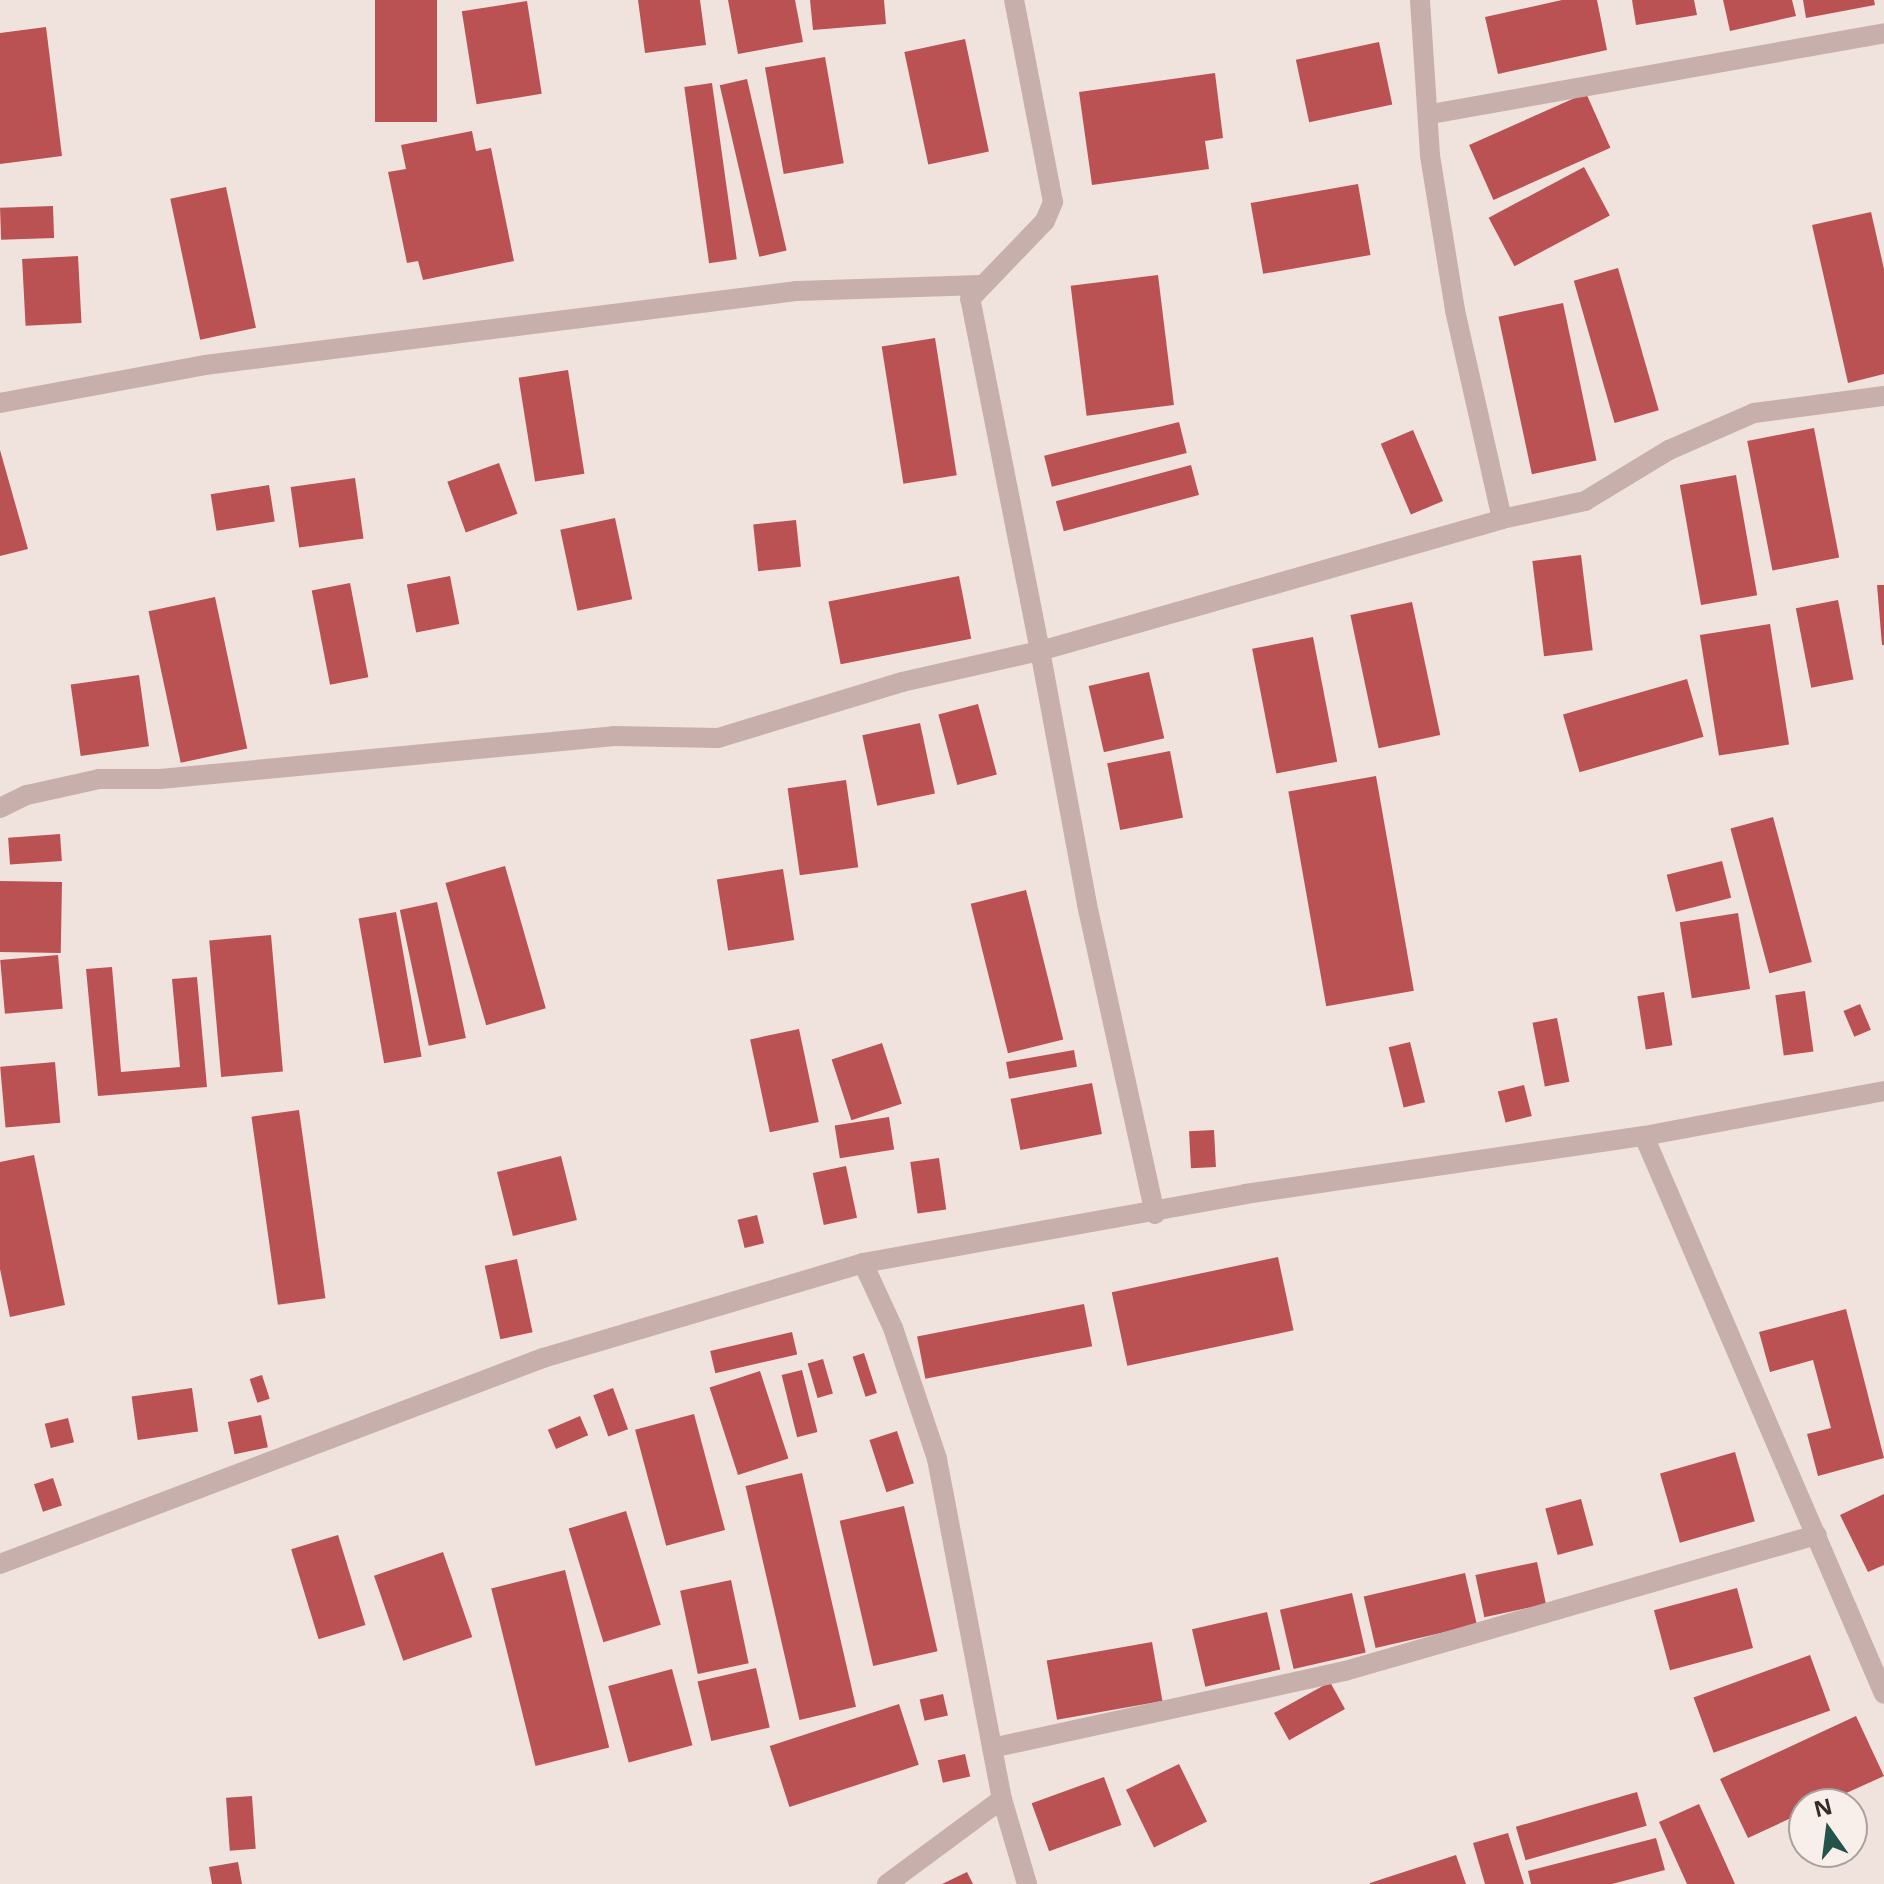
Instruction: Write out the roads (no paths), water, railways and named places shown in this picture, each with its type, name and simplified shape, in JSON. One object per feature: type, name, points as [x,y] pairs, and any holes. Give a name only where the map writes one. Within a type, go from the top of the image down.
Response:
[{"type":"street","points":[[1014,0],[1053,202],[1045,221],[980,285],[970,299],[1084,889],[1155,1214]]},
{"type":"street","points":[[1420,0],[1431,114],[1430,155],[1455,310],[1502,519]]},
{"type":"street","points":[[1431,114],[1884,33]]},
{"type":"street","points":[[0,403],[205,365],[781,293],[980,285]]},
{"type":"street","points":[[0,808],[27,795],[99,779],[160,779],[614,736],[718,738],[902,682],[1040,651],[1502,519],[1585,501],[1669,450],[1754,413],[1884,396]]},
{"type":"street","points":[[0,1564],[543,1358],[863,1263],[1155,1214],[1245,1194],[1644,1136],[1884,1091]]},
{"type":"street","points":[[1644,1136],[1884,1694]]},
{"type":"street","points":[[863,1263],[893,1328],[937,1459],[1002,1799],[1027,1884]]},
{"type":"street","points":[[992,1748],[1345,1671],[1817,1535]]},
{"type":"street","points":[[887,1884],[1002,1799]]}]
